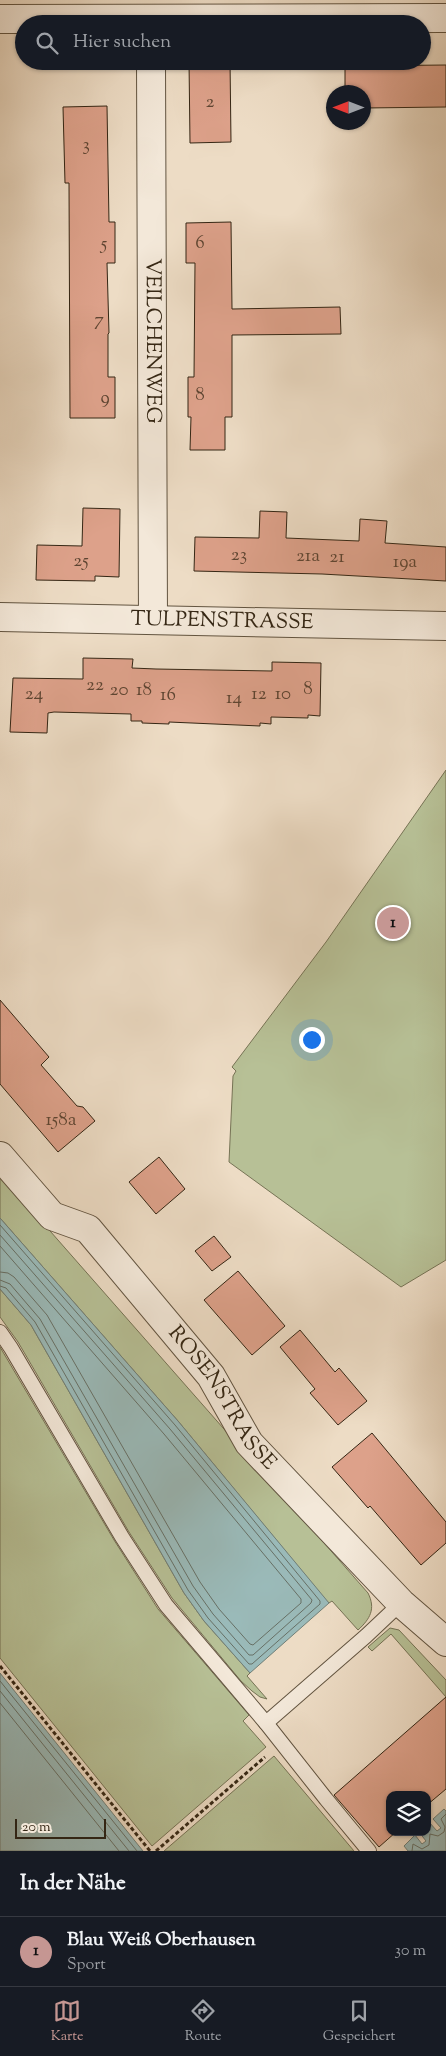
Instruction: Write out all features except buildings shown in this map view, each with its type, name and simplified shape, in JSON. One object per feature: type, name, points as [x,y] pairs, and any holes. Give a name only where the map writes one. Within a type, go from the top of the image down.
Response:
[{"type":"street","points":[[431,18],[446,18]]},
{"type":"street","points":[[0,19],[15,19]]},
{"type":"street","name":"VEILCHENWEG","points":[[151,70],[153,620]]},
{"type":"street","name":"TULPENSTRASSE","points":[[0,617],[446,626]]},
{"type":"street","name":"ROSENSTRASSE","points":[[0,1156],[52,1216],[88,1228],[211,1376],[249,1443],[401,1603],[446,1642]]},
{"type":"lane","points":[[0,1332],[122,1536],[166,1605],[266,1722],[369,1851]]},
{"type":"lane","points":[[266,1722],[366,1636],[401,1603]]},
{"type":"path","points":[[0,1666],[150,1851]]},
{"type":"path","points":[[156,1851],[282,1742]]},
{"type":"green space","points":[[446,770],[446,1260],[401,1287],[229,1162],[233,1076],[236,1071],[232,1067],[326,942]]},
{"type":"green space","points":[[0,1174],[368,1593],[372,1604],[371,1613],[358,1630],[332,1601],[329,1603],[325,1599],[178,1421],[0,1218]]},
{"type":"green space","points":[[0,1289],[31,1325],[184,1593],[204,1621],[250,1673],[247,1676],[267,1699],[260,1697],[241,1681],[172,1598],[129,1532],[18,1342],[0,1317]]},
{"type":"green space","points":[[0,1347],[114,1540],[158,1609],[249,1715],[243,1721],[266,1747],[152,1846],[0,1658]]},
{"type":"green space","points":[[390,1628],[399,1630],[446,1680],[446,1697],[391,1634],[372,1651],[368,1647]]},
{"type":"green space","points":[[274,1756],[354,1851],[164,1851]]},
{"type":"water","points":[[0,1218],[178,1421],[329,1603],[250,1673],[204,1621],[184,1593],[31,1325],[0,1289]]},
{"type":"water","points":[[0,1673],[143,1851],[0,1851]]},
{"type":"water","points":[[444,1809],[446,1811],[446,1851],[408,1851],[404,1846],[414,1836],[422,1844],[426,1841],[422,1836],[431,1836],[431,1824],[437,1831],[441,1828],[433,1819]]},
{"type":"place","name":"Blau Weiß Oberhausen","points":[[393,923]]}]
